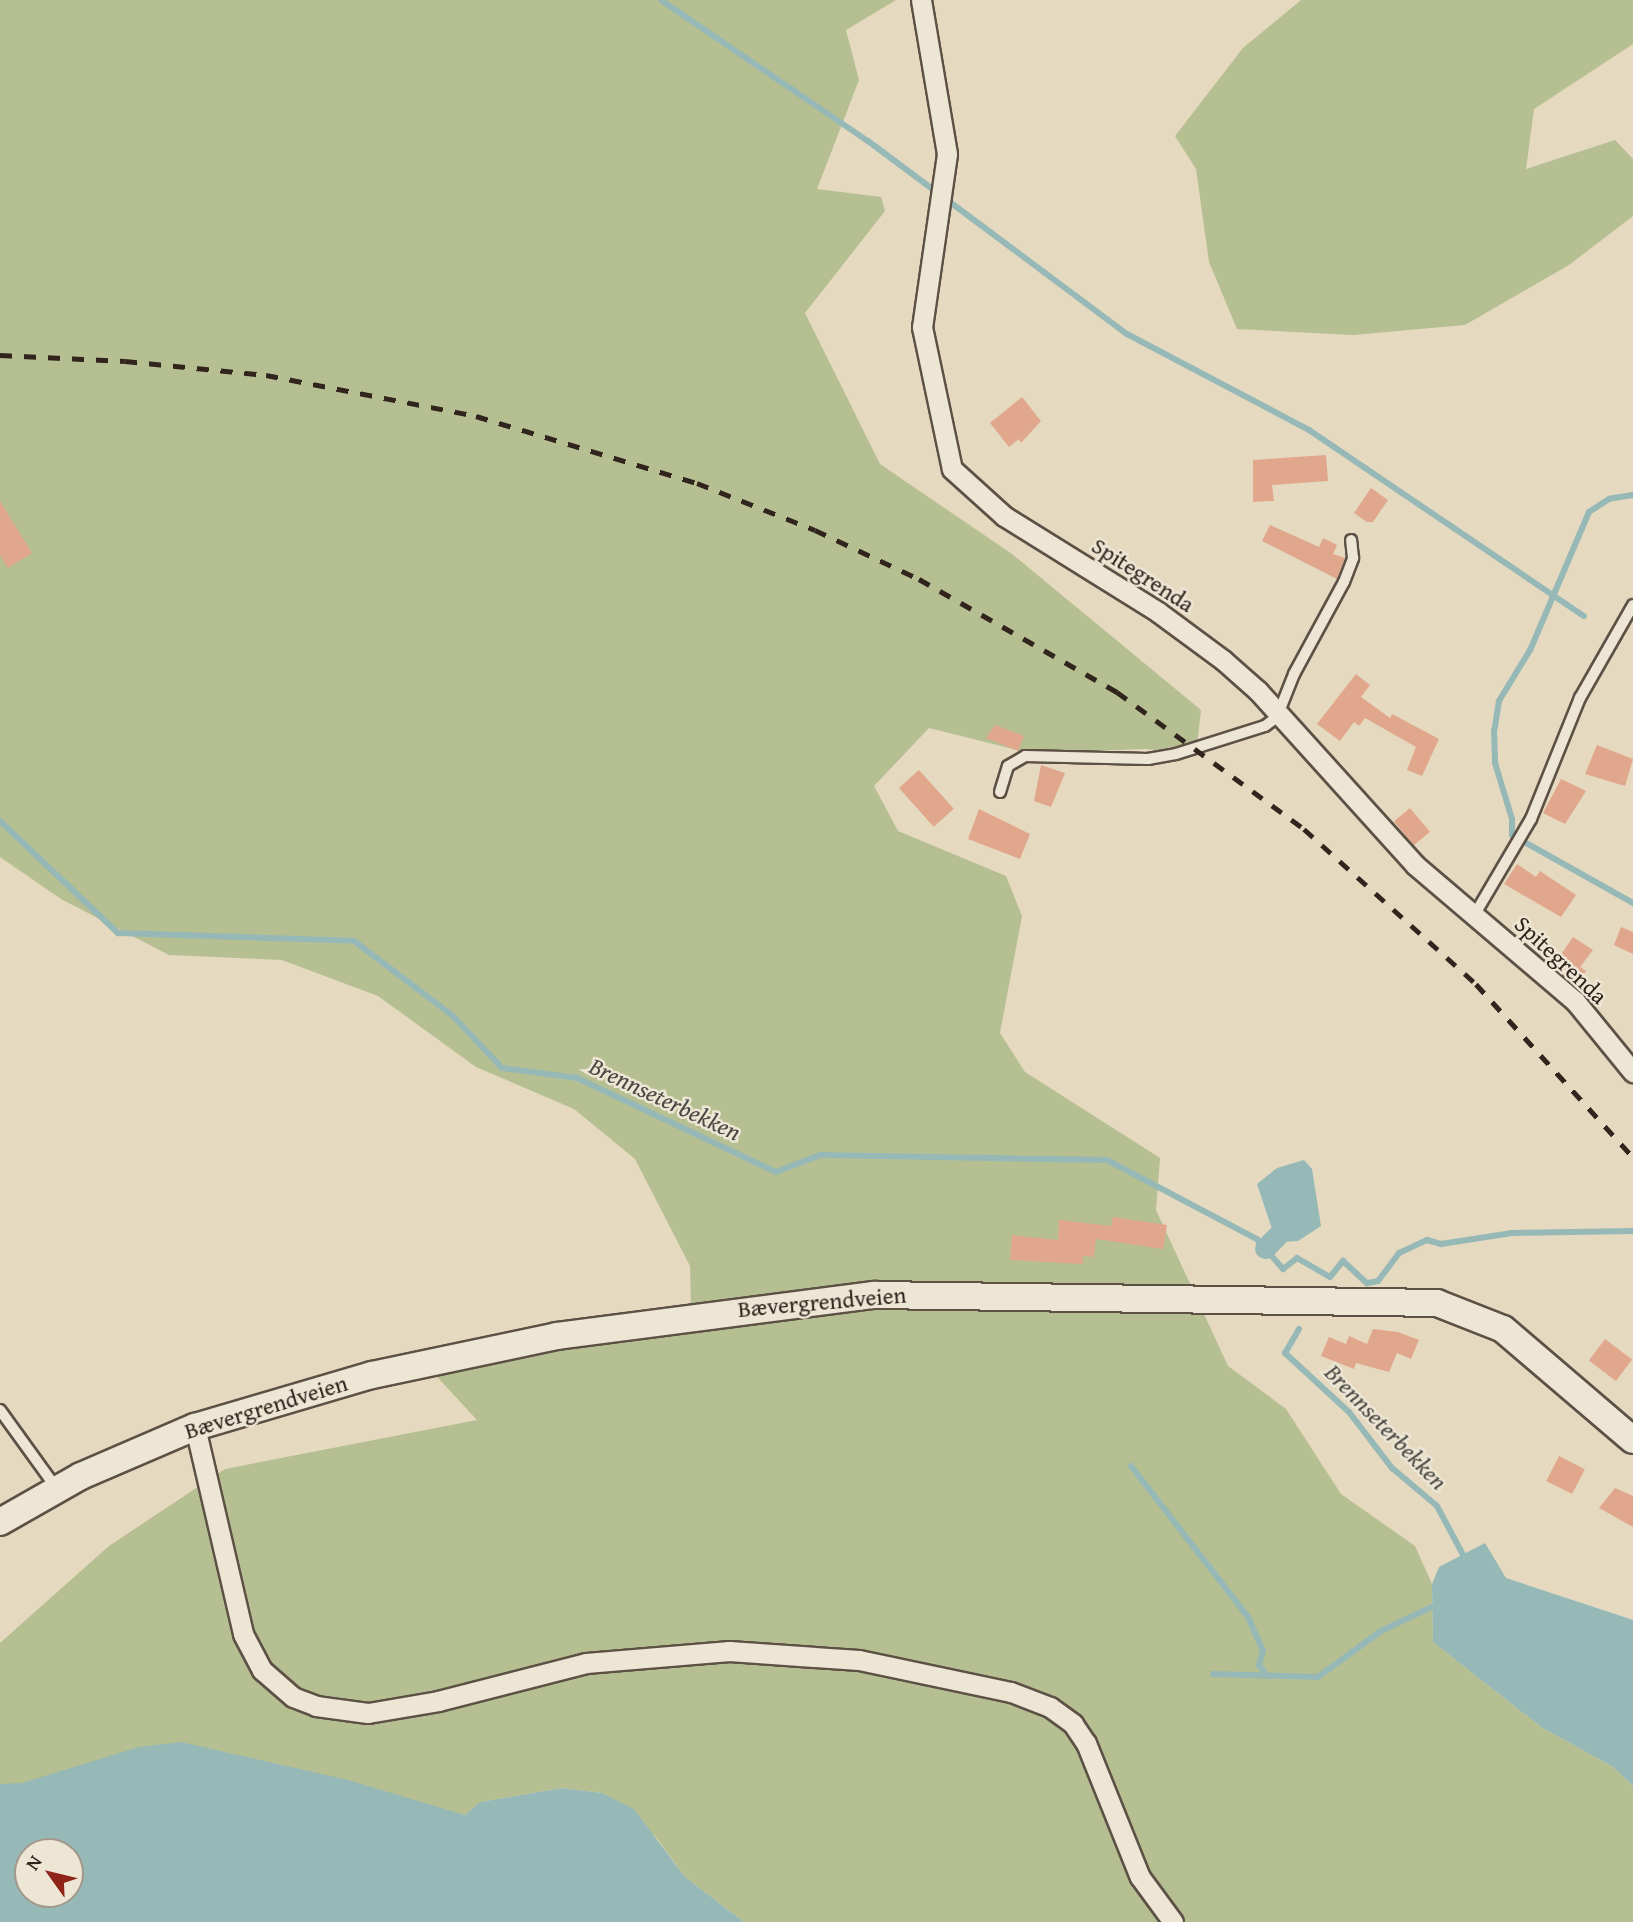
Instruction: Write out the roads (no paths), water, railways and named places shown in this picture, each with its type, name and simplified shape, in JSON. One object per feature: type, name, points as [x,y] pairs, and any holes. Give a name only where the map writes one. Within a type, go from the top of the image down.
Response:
[{"type":"main road","name":"Bævergrendveien","points":[[0,1522],[57,1489],[195,1427],[372,1375],[557,1336],[819,1299],[957,1294],[1437,1303],[1503,1329],[1633,1440]]},
{"type":"street","name":"Spitegrenda","points":[[920,0],[947,155],[922,327],[952,468],[1004,516],[1203,643],[1258,691],[1277,717],[1382,833],[1575,1001],[1633,1072]]},
{"type":"street","points":[[195,1427],[243,1634],[262,1670],[293,1697],[316,1706],[369,1713],[426,1704],[586,1663],[729,1651],[859,1660],[1011,1692],[1050,1707],[1073,1724],[1086,1743],[1140,1877],[1173,1922]]},
{"type":"lane","points":[[1000,792],[1014,760],[1133,760],[1177,754],[1265,726],[1277,717],[1294,674],[1344,583],[1353,558],[1352,540]]},
{"type":"lane","points":[[1475,914],[1531,819],[1580,698],[1633,605]]},
{"type":"lane","points":[[0,1410],[57,1489]]},
{"type":"water","points":[[1304,1160],[1312,1169],[1321,1226],[1298,1241],[1283,1242],[1273,1232],[1257,1184],[1277,1168]]},
{"type":"water","points":[[1485,1543],[1506,1578],[1633,1620],[1633,1786],[1613,1767],[1541,1727],[1433,1642],[1432,1584],[1439,1567]]},
{"type":"water","points":[[181,1742],[348,1780],[465,1815],[480,1802],[562,1788],[602,1793],[634,1809],[685,1877],[744,1922],[0,1922],[0,1784],[22,1783],[139,1747]]},
{"type":"waterway","points":[[661,0],[868,141],[1127,334],[1309,430],[1584,616]]},
{"type":"waterway","points":[[1633,495],[1609,499],[1589,512],[1530,650],[1499,701],[1494,731],[1495,763],[1512,819],[1512,835],[1633,903]]},
{"type":"waterway","name":"Brennseterbekken","points":[[0,821],[118,933],[354,941],[453,1016],[502,1068],[577,1078],[776,1172],[820,1155],[1107,1160],[1257,1239],[1283,1269],[1297,1258],[1330,1277],[1343,1261],[1367,1283],[1378,1281],[1399,1253],[1427,1240],[1441,1244],[1512,1233],[1633,1231]]},
{"type":"waterway","points":[[1265,1248],[1277,1236]]},
{"type":"waterway","name":"Brennseterbekken","points":[[1299,1329],[1285,1353],[1349,1412],[1392,1468],[1437,1506],[1468,1564]]},
{"type":"waterway","points":[[1131,1466],[1248,1617],[1263,1651],[1259,1665],[1266,1674]]},
{"type":"waterway","points":[[1213,1674],[1318,1677],[1381,1631],[1438,1604]]},
{"type":"railway","points":[[0,355],[125,361],[266,375],[476,416],[697,483],[815,530],[919,579],[1117,692],[1304,829],[1476,984],[1633,1157]]}]
